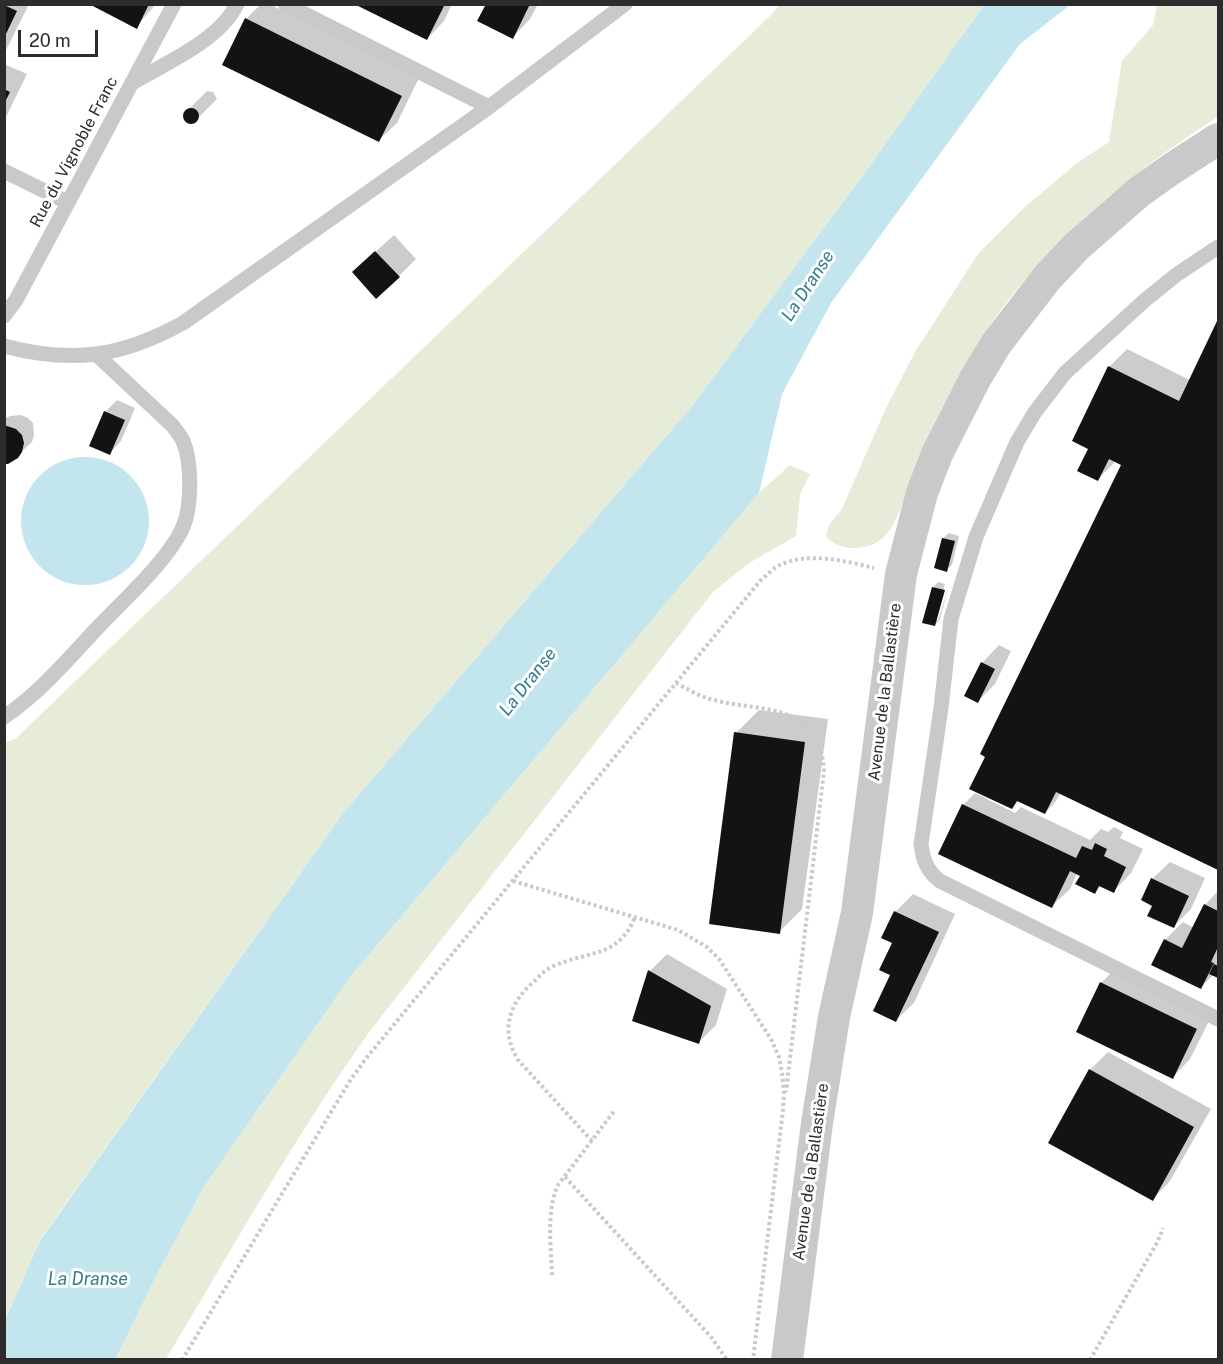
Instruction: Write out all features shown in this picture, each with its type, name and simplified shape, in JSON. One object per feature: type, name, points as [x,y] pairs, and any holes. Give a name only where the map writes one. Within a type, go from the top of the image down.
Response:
[{"type":"street","name":"Avenue de la Ballastière","points":[[787,1359],[796,1270],[817,1123],[834,1017],[857,912],[901,574],[922,493],[937,454],[975,379],[1009,327],[1047,278],[1107,219],[1173,168],[1218,139]]},
{"type":"lane","name":"Rue du Vignoble Franc","points":[[4,316],[16,300],[174,4]]},
{"type":"lane","points":[[132,83],[213,35],[232,15],[237,4]]},
{"type":"lane","points":[[285,4],[489,107]]},
{"type":"lane","points":[[4,346],[59,355],[97,355],[157,338],[183,323],[489,107],[625,4]]},
{"type":"lane","points":[[4,171],[67,202]]},
{"type":"lane","points":[[1218,247],[1176,275],[1144,301],[1078,361],[1035,412],[1017,442],[976,537],[951,619],[941,708],[921,844],[931,875],[940,881],[1218,1019]]},
{"type":"lane","points":[[4,717],[33,694],[126,599],[167,553],[185,520],[189,497],[189,470],[182,439],[173,426],[97,355]]},
{"type":"path","points":[[182,1359],[351,1079],[386,1032],[760,581],[780,564],[806,558],[860,564],[901,574]]},
{"type":"path","points":[[676,683],[712,700],[792,715],[810,729],[820,748],[824,771],[753,1359]]},
{"type":"path","points":[[513,881],[678,930],[692,936],[720,959],[771,1039],[779,1058],[784,1092],[783,1110]]},
{"type":"path","points":[[592,1140],[518,1060],[510,1047],[509,1019],[521,994],[545,971],[554,965],[602,952],[616,944],[625,934],[635,916]]},
{"type":"path","points":[[552,1275],[551,1208],[553,1195],[615,1110]]},
{"type":"path","points":[[565,1177],[711,1337],[727,1359]]},
{"type":"path","points":[[1090,1359],[1158,1241],[1163,1228]]},
{"type":"green space","points":[[779,5],[984,5],[864,174],[692,406],[344,812],[39,1241],[5,1321],[5,743],[15,739]]},
{"type":"green space","points":[[1157,5],[1218,5],[1218,117],[1147,166],[1112,194],[1046,257],[1016,291],[989,326],[954,384],[920,455],[895,522],[883,538],[862,548],[846,548],[832,542],[826,536],[830,523],[841,511],[886,408],[915,352],[978,254],[1025,207],[1077,163],[1109,142],[1122,61],[1153,25]]},
{"type":"green space","points":[[790,465],[810,474],[800,495],[796,536],[749,563],[713,592],[370,1031],[290,1152],[166,1359],[116,1360],[156,1276],[205,1185],[351,976],[759,493]]},
{"type":"water","name":"La Dranse","points":[[984,5],[1070,5],[1020,44],[831,303],[782,394],[759,493],[351,976],[205,1185],[156,1276],[116,1359],[5,1359],[5,1321],[39,1242],[344,812],[692,406],[864,174]]},
{"type":"water","points":[[85,457],[109,462],[130,476],[144,497],[149,521],[144,545],[130,566],[109,580],[85,585],[61,580],[40,566],[26,545],[21,521],[26,497],[40,476],[61,462]]},
{"type":"building","points":[[89,4],[149,4],[137,29]]},
{"type":"building","points":[[354,4],[445,4],[427,40]]},
{"type":"building","points":[[486,4],[530,4],[513,39],[477,21]]},
{"type":"building","points":[[4,5],[17,11],[4,38]]},
{"type":"building","points":[[245,18],[402,96],[379,142],[222,65]]},
{"type":"building","points":[[4,89],[10,92],[4,104]]},
{"type":"building","points":[[188,108],[194,108],[199,116],[197,122],[188,124],[183,119],[183,113]]},
{"type":"building","points":[[375,251],[400,277],[376,299],[352,272]]},
{"type":"building","points":[[1218,319],[1218,870],[1056,792],[1045,814],[1017,801],[1012,809],[969,789],[985,757],[980,754],[1121,465],[1109,459],[1098,481],[1077,471],[1088,449],[1072,441],[1108,366],[1179,401]]},
{"type":"building","points":[[104,411],[125,420],[110,455],[89,446]]},
{"type":"building","points":[[4,425],[16,429],[22,435],[24,443],[18,458],[8,464],[4,464]]},
{"type":"building","points":[[942,538],[955,541],[947,572],[934,568]]},
{"type":"building","points":[[932,587],[945,590],[935,626],[922,623]]},
{"type":"building","points":[[981,662],[995,669],[978,703],[964,696]]},
{"type":"building","points":[[734,732],[805,742],[780,934],[709,924]]},
{"type":"building","points":[[962,804],[1076,858],[1082,846],[1092,850],[1095,843],[1107,849],[1104,856],[1126,867],[1114,893],[1099,886],[1095,894],[1075,884],[1080,876],[1070,871],[1052,908],[938,854]]},
{"type":"building","points":[[1151,878],[1189,896],[1174,928],[1147,916],[1152,906],[1141,900]]},
{"type":"building","points":[[1204,904],[1218,911],[1218,947],[1211,962],[1214,963],[1201,989],[1151,965],[1164,939],[1182,948]]},
{"type":"building","points":[[894,911],[939,932],[896,1022],[873,1011],[890,975],[879,970],[892,943],[881,938]]},
{"type":"building","points":[[1214,964],[1218,966],[1218,978],[1209,974]]},
{"type":"building","points":[[648,970],[711,1006],[699,1044],[632,1021]]},
{"type":"building","points":[[1100,982],[1197,1029],[1173,1079],[1076,1032]]},
{"type":"building","points":[[1089,1069],[1194,1127],[1153,1201],[1048,1143]]}]
